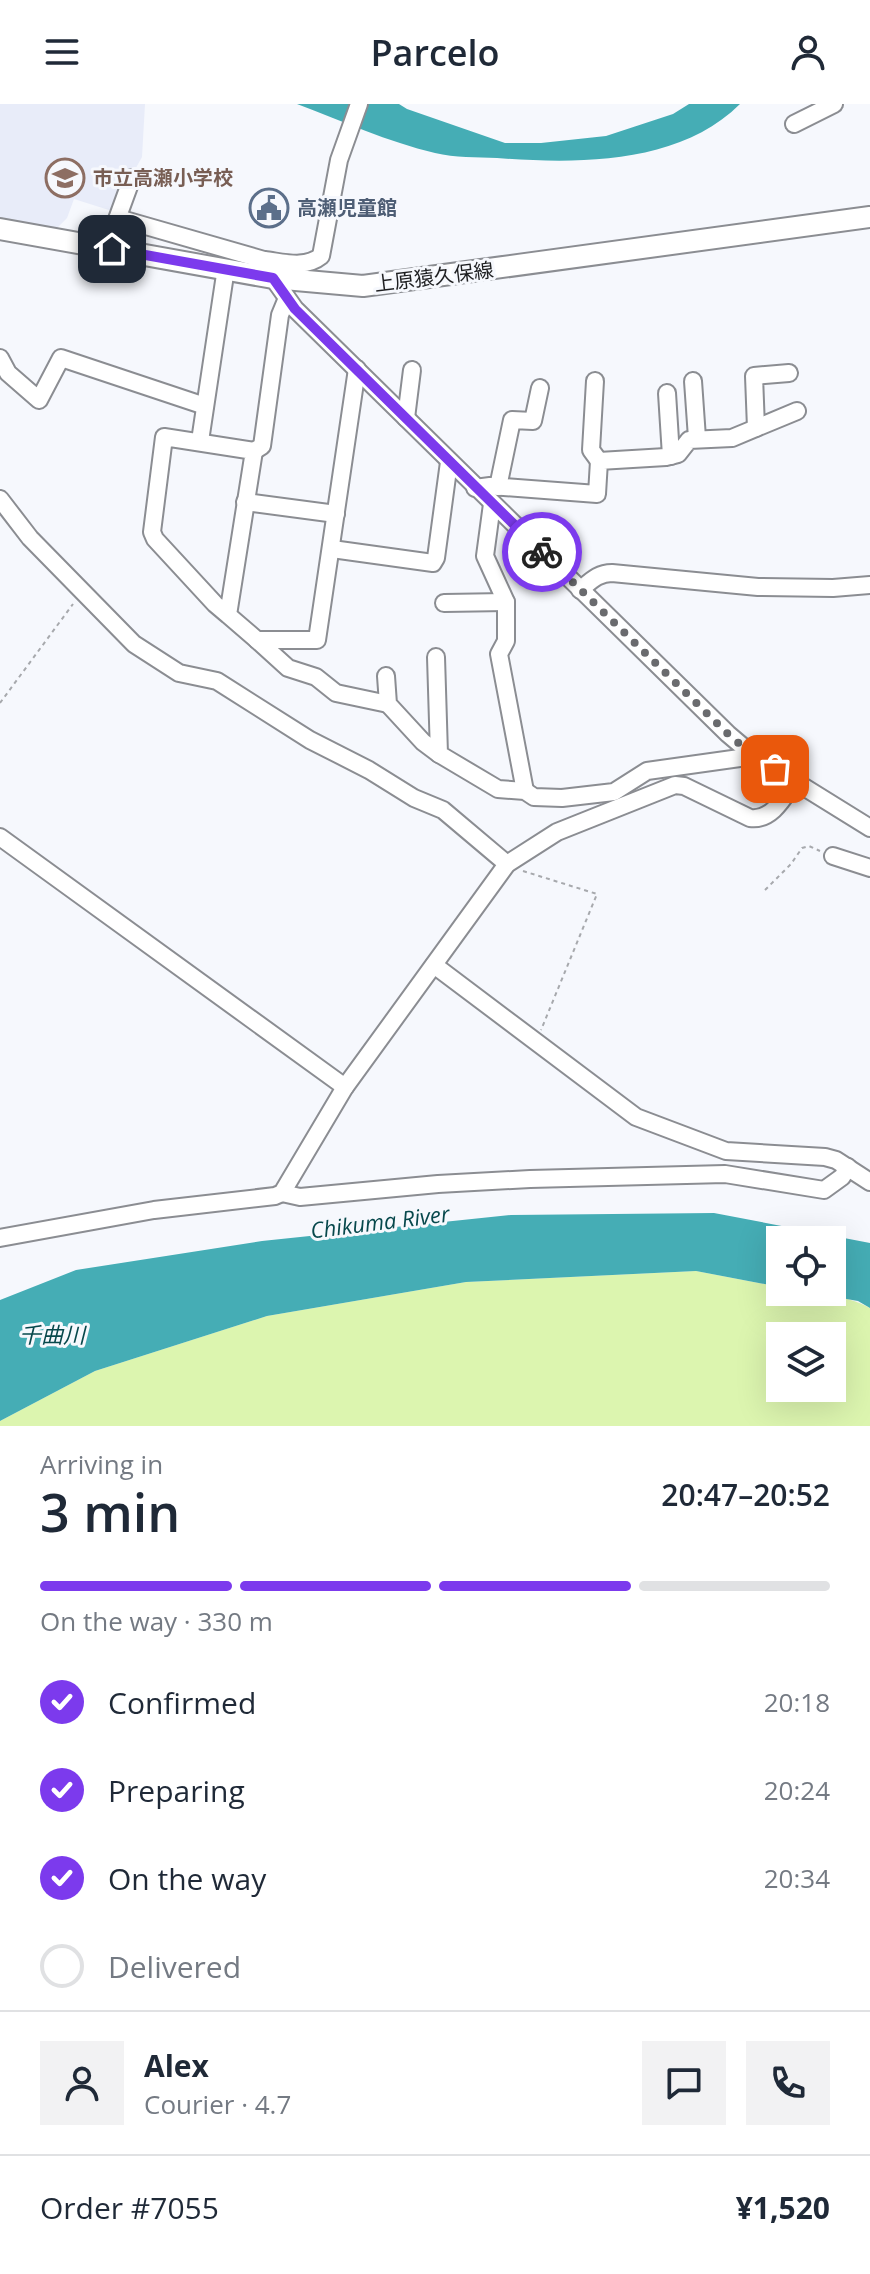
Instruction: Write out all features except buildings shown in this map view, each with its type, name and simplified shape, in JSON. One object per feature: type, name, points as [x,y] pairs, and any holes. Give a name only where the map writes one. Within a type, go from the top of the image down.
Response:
[{"type":"main road","name":"上原猿久保線","points":[[0,229],[344,285],[398,283],[870,217]]},
{"type":"street","points":[[118,218],[266,271],[309,264],[321,256],[339,160],[359,104]]},
{"type":"street","points":[[794,124],[834,104]]},
{"type":"street","points":[[112,249],[113,230],[132,178]]},
{"type":"street","points":[[200,441],[226,268]]},
{"type":"street","points":[[266,271],[287,298],[357,369],[660,670],[754,756],[870,828]]},
{"type":"street","points":[[287,298],[280,315],[262,446],[254,451],[164,437],[151,526],[155,539],[215,604],[288,668],[316,677],[336,693],[388,704],[423,742],[486,785],[498,789],[525,791],[534,797],[606,795],[647,771],[754,756]]},
{"type":"street","points":[[0,358],[8,373],[39,400],[61,358],[205,406]]},
{"type":"street","points":[[257,640],[317,640],[357,369]]},
{"type":"street","points":[[406,418],[412,370]]},
{"type":"street","points":[[756,428],[754,376],[789,373]]},
{"type":"street","points":[[475,488],[597,494],[599,461],[591,450],[595,381]]},
{"type":"street","points":[[693,381],[697,438]]},
{"type":"street","points":[[498,487],[512,420],[533,421],[540,388]]},
{"type":"street","points":[[667,393],[671,456]]},
{"type":"street","points":[[599,461],[671,456],[678,454],[689,440],[732,438],[797,411]]},
{"type":"street","points":[[228,615],[254,451]]},
{"type":"street","points":[[332,549],[433,563],[449,462]]},
{"type":"street","points":[[0,499],[30,538],[82,592],[134,644],[156,660],[179,673],[217,681],[310,740],[369,770],[414,798],[443,810],[507,864]]},
{"type":"street","points":[[245,502],[336,514]]},
{"type":"street","points":[[492,504],[485,556],[506,602],[506,641],[499,654],[525,791]]},
{"type":"street","points":[[580,590],[603,573],[758,587],[870,585]]},
{"type":"street","points":[[444,603],[506,602]]},
{"type":"street","points":[[436,657],[439,754]]},
{"type":"street","points":[[386,676],[388,704]]},
{"type":"street","points":[[282,1193],[345,1087],[507,864],[557,832],[675,785],[684,786],[757,819],[775,810],[795,781]]},
{"type":"street","points":[[0,837],[345,1087]]},
{"type":"street","points":[[833,856],[870,868]]},
{"type":"street","points":[[434,965],[625,1111],[651,1124],[726,1151],[825,1157],[848,1167],[870,1182]]},
{"type":"street","points":[[0,1238],[154,1210],[282,1193],[300,1197],[499,1180],[725,1174],[824,1190],[842,1177],[848,1167]]},
{"type":"path","points":[[0,703],[82,592]]},
{"type":"path","points":[[765,890],[802,848],[809,846],[833,856]]},
{"type":"path","points":[[507,864],[597,894],[536,1043]]},
{"type":"shaded area","name":"市立高瀬小学校","points":[[0,104],[145,104],[142,157],[112,211],[74,199],[67,218],[56,229],[0,219]]},
{"type":"green space","points":[[696,1271],[766,1284],[766,1306],[846,1306],[846,1299],[870,1308],[870,1426],[0,1426],[0,1421],[95,1371],[267,1316],[466,1282]]},
{"type":"water","points":[[297,104],[399,104],[505,143],[541,143],[606,136],[673,114],[689,104],[740,104],[715,124],[687,139],[657,149],[593,160],[560,161],[435,153]]},
{"type":"water","name":"千曲川","points":[[714,1213],[782,1226],[766,1226],[766,1284],[696,1271],[466,1282],[267,1316],[95,1371],[0,1421],[0,1300],[76,1270],[262,1241],[511,1215]]},
{"type":"water","name":"千曲川","points":[[846,1238],[870,1243],[870,1308],[846,1299]]},
{"type":"way so far","points":[[542,552],[728,734],[775,769]]},
{"type":"place","name":"市立高瀬小学校","points":[[65,178]]},
{"type":"place","name":"高瀬児童館","points":[[269,208]]},
{"type":"route","points":[[112,249],[273,278],[295,309],[542,552]]},
{"type":"water label","name":"Chikuma River","points":[[380,1222]]}]
